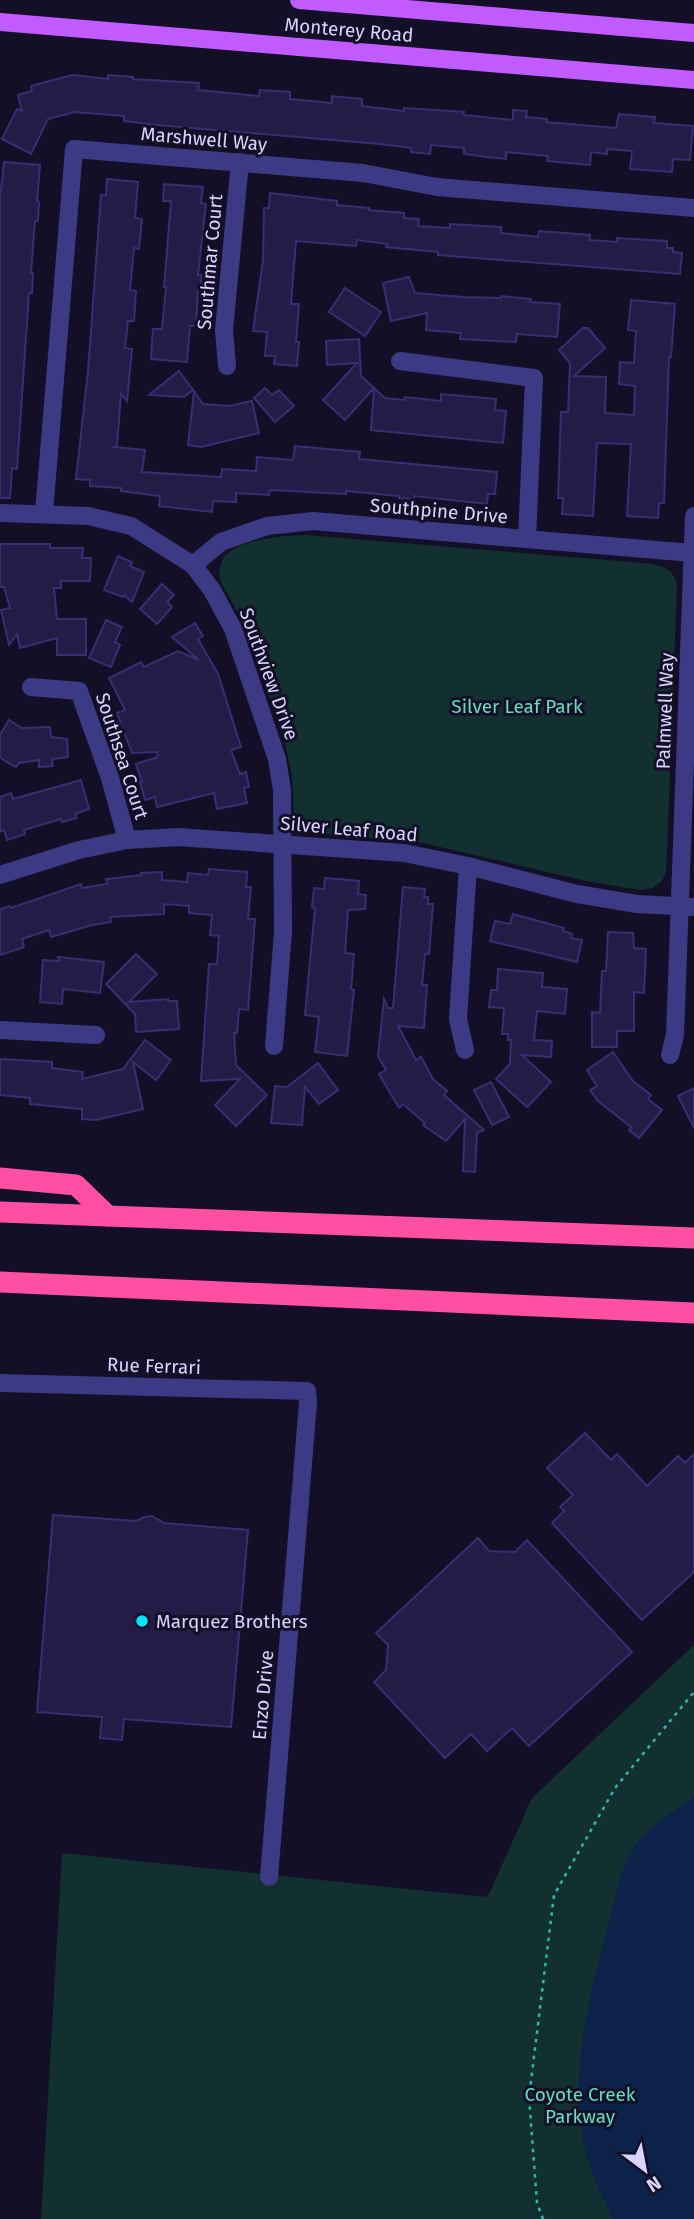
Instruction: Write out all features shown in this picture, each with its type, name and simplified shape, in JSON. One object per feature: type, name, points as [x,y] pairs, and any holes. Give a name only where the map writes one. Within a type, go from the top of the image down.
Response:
[{"type":"highway","points":[[0,1178],[76,1185],[108,1216]]},
{"type":"highway","points":[[0,1212],[694,1238]]},
{"type":"highway","points":[[0,1282],[694,1313]]},
{"type":"main road","name":"Monterey Road","points":[[299,0],[694,33]]},
{"type":"main road","name":"Monterey Road","points":[[0,22],[694,80]]},
{"type":"street","name":"Marshwell Way","points":[[44,513],[74,149],[363,173],[437,187],[694,208]]},
{"type":"street","name":"Southmar Court","points":[[227,366],[224,330],[240,162]]},
{"type":"street","points":[[400,361],[534,378],[527,539]]},
{"type":"street","name":"Southview Drive","points":[[0,513],[88,516],[131,526],[193,565],[212,590],[233,629],[278,759],[282,790],[283,932],[274,1046]]},
{"type":"street","name":"Palmwell Way","points":[[670,1055],[675,1034],[687,907],[694,516]]},
{"type":"street","name":"Southpine Drive","points":[[193,565],[221,542],[267,526],[313,522],[692,554]]},
{"type":"street","name":"Southsea Court","points":[[31,687],[79,691],[110,778],[127,840]]},
{"type":"street","name":"Silver Leaf Road","points":[[0,876],[79,850],[127,840],[178,837],[404,853],[468,866],[577,894],[637,904],[687,907]]},
{"type":"street","points":[[466,1050],[458,1019],[468,866]]},
{"type":"street","points":[[0,1030],[96,1035]]},
{"type":"street","name":"Rue Ferrari","points":[[0,1383],[307,1391]]},
{"type":"street","name":"Enzo Drive","points":[[269,1877],[307,1391]]},
{"type":"path","points":[[543,2219],[537,2203],[529,2096],[554,1895],[615,1788],[694,1692]]},
{"type":"green space","name":"Silver Leaf Park","points":[[306,535],[643,563],[661,566],[670,571],[677,587],[667,853],[666,872],[662,881],[652,888],[640,890],[586,881],[423,843],[314,833],[301,827],[294,815],[292,775],[284,739],[245,626],[220,580],[219,569],[223,558],[240,546],[262,539]]},
{"type":"green space","name":"Coyote Creek Parkway","points":[[694,1645],[694,2219],[41,2219],[62,1853],[485,1897],[490,1892],[532,1798]]},
{"type":"water","points":[[694,1796],[694,2219],[613,2219],[590,2168],[582,2130],[580,2069],[588,2008],[628,1857],[646,1833]]},
{"type":"building","points":[[72,75],[108,79],[108,75],[199,83],[198,90],[259,96],[260,90],[290,92],[290,99],[332,103],[332,96],[362,99],[362,106],[404,111],[404,108],[464,112],[463,115],[513,120],[513,110],[527,111],[526,117],[547,119],[546,122],[616,128],[619,114],[655,117],[654,123],[693,126],[690,160],[673,159],[672,172],[630,169],[632,151],[607,149],[607,154],[591,152],[590,165],[547,161],[548,156],[506,152],[506,159],[486,157],[464,154],[464,148],[431,145],[430,154],[411,152],[411,148],[380,144],[156,125],[124,121],[124,116],[75,112],[48,119],[31,154],[2,139],[17,109],[22,111],[18,95],[32,91],[31,86]]},
{"type":"building","points":[[4,162],[40,165],[38,221],[35,221],[32,293],[29,293],[17,469],[12,468],[10,498],[0,498],[0,198]]},
{"type":"building","points":[[107,179],[138,182],[135,218],[142,219],[139,249],[134,248],[130,290],[136,291],[134,321],[128,321],[125,348],[132,349],[127,401],[121,394],[117,445],[114,447],[145,450],[142,472],[221,477],[222,469],[256,471],[257,457],[293,460],[295,446],[360,452],[359,459],[497,472],[495,494],[488,494],[487,504],[414,496],[414,499],[399,498],[346,491],[346,494],[270,490],[269,495],[236,493],[236,502],[213,501],[212,512],[159,506],[160,496],[121,491],[121,488],[90,486],[90,480],[76,479],[88,371],[101,195],[106,195]]},
{"type":"building","points":[[164,184],[203,187],[201,203],[206,204],[198,275],[202,275],[198,290],[196,326],[190,326],[187,362],[151,359],[153,329],[162,329],[166,287],[171,201],[163,201]]},
{"type":"building","points":[[270,193],[337,201],[337,205],[369,210],[404,213],[404,218],[419,219],[418,226],[450,228],[450,224],[501,227],[501,233],[538,237],[539,231],[590,235],[590,240],[617,242],[617,238],[667,241],[667,248],[682,253],[680,274],[438,255],[438,252],[386,247],[387,244],[357,240],[356,246],[296,241],[291,304],[299,304],[297,366],[274,364],[275,356],[265,356],[267,332],[253,331],[263,260],[264,208],[269,208]]},
{"type":"building","points":[[409,277],[415,293],[464,297],[501,296],[560,304],[557,337],[517,334],[516,342],[460,339],[461,333],[426,330],[427,313],[391,321],[383,283]]},
{"type":"building","points":[[345,288],[381,312],[365,336],[329,312]]},
{"type":"building","points":[[631,300],[675,304],[669,357],[664,503],[659,503],[658,518],[627,516],[631,444],[597,443],[593,516],[562,514],[563,498],[558,498],[561,412],[568,412],[570,363],[559,350],[583,328],[588,328],[605,348],[574,376],[606,377],[605,413],[634,415],[635,386],[619,384],[620,362],[634,363],[636,331],[628,330]]},
{"type":"building","points":[[359,339],[361,376],[374,388],[345,420],[323,400],[357,363],[327,365],[326,341]]},
{"type":"building","points":[[179,371],[193,390],[184,397],[149,395]]},
{"type":"building","points":[[265,388],[272,395],[279,390],[294,406],[275,422],[254,398]]},
{"type":"building","points":[[374,388],[385,398],[404,400],[405,397],[441,401],[441,394],[496,399],[495,410],[506,411],[503,443],[371,430]]},
{"type":"building","points":[[194,391],[203,404],[229,406],[252,401],[259,433],[201,447],[188,445]]},
{"type":"building","points":[[0,544],[50,544],[50,548],[83,548],[82,558],[91,558],[90,581],[61,581],[61,588],[54,588],[57,619],[86,619],[86,655],[57,655],[57,638],[20,648],[17,634],[9,645],[1,610],[10,608],[4,587],[0,587]]},
{"type":"building","points":[[118,556],[132,562],[130,566],[144,572],[132,602],[124,595],[123,597],[104,590]]},
{"type":"building","points":[[162,584],[174,595],[167,602],[172,607],[157,624],[140,609]]},
{"type":"building","points":[[106,620],[122,627],[115,642],[120,645],[111,667],[89,658]]},
{"type":"building","points":[[195,623],[203,636],[198,639],[218,674],[241,747],[231,750],[240,774],[246,772],[249,787],[244,788],[247,803],[217,809],[214,793],[157,807],[155,797],[145,800],[136,764],[158,757],[157,752],[132,753],[117,713],[125,710],[109,678],[141,662],[144,667],[178,651],[199,660],[172,637]]},
{"type":"building","points":[[9,720],[22,728],[50,727],[51,737],[67,739],[68,757],[52,759],[53,766],[39,767],[39,760],[19,763],[16,767],[5,761],[0,757],[0,735]]},
{"type":"building","points":[[81,780],[89,809],[75,814],[76,818],[62,822],[61,819],[24,830],[25,834],[7,840],[4,830],[0,832],[0,797],[11,793],[13,799]]},
{"type":"building","points":[[209,869],[247,872],[246,887],[251,887],[248,919],[255,919],[248,1010],[239,1009],[237,1033],[234,1033],[236,1065],[267,1095],[236,1126],[215,1105],[240,1079],[201,1081],[209,964],[217,964],[219,936],[210,935],[212,915],[189,913],[189,906],[164,904],[164,914],[110,917],[111,922],[51,937],[49,930],[22,939],[24,947],[0,955],[0,909],[11,908],[81,884],[82,888],[107,884],[106,879],[162,872],[162,880],[187,882],[188,873],[208,875]]},
{"type":"building","points":[[325,878],[359,881],[358,894],[366,895],[365,909],[348,910],[345,953],[354,954],[351,989],[354,990],[347,1056],[315,1052],[319,1017],[305,1015],[315,908],[312,907],[314,888],[324,889]]},
{"type":"building","points":[[403,887],[425,889],[424,897],[428,897],[428,904],[433,904],[429,954],[425,954],[422,985],[427,985],[424,1028],[398,1026],[416,1060],[421,1057],[433,1079],[447,1091],[444,1095],[484,1130],[477,1133],[475,1172],[463,1171],[465,1119],[446,1141],[423,1125],[425,1123],[403,1104],[399,1108],[379,1074],[386,1070],[378,1056],[384,999],[388,1008],[393,1008]]},
{"type":"building","points":[[513,914],[564,928],[563,931],[572,934],[571,938],[582,940],[577,962],[490,941],[495,921],[510,924]]},
{"type":"building","points":[[608,932],[633,933],[634,948],[646,949],[644,993],[634,992],[634,1031],[617,1031],[617,1047],[592,1047],[592,1012],[600,1013],[602,971],[606,971]]},
{"type":"building","points":[[136,954],[157,974],[129,1002],[168,999],[177,1001],[179,1029],[136,1032],[135,1014],[106,984]]},
{"type":"building","points":[[58,957],[104,962],[100,993],[63,989],[62,1004],[40,1002],[43,960],[59,961]]},
{"type":"building","points":[[498,969],[543,973],[542,987],[567,989],[565,1014],[537,1011],[534,1040],[552,1041],[551,1057],[522,1055],[551,1082],[527,1107],[496,1079],[510,1064],[511,1040],[508,1040],[508,1034],[502,1034],[504,1008],[489,1007],[491,990],[497,990]]},
{"type":"building","points":[[145,1040],[171,1060],[156,1080],[133,1062],[143,1109],[96,1120],[82,1119],[82,1109],[30,1104],[30,1098],[0,1095],[0,1059],[52,1062],[52,1068],[83,1072],[82,1079],[123,1069]]},
{"type":"building","points":[[613,1052],[633,1081],[651,1095],[648,1099],[662,1110],[639,1138],[629,1130],[631,1127],[598,1101],[590,1090],[597,1086],[587,1070]]},
{"type":"building","points":[[318,1063],[338,1090],[319,1104],[305,1087],[302,1125],[271,1123],[275,1086],[287,1087]]},
{"type":"building","points":[[491,1082],[509,1117],[492,1125],[474,1090]]},
{"type":"building","points":[[694,1088],[694,1128],[678,1096]]},
{"type":"building","points":[[585,1433],[611,1460],[617,1454],[647,1486],[678,1456],[685,1463],[694,1454],[694,1572],[642,1620],[552,1523],[564,1511],[560,1507],[573,1495],[547,1468]]},
{"type":"building","name":"Marquez Brothers","points":[[53,1515],[136,1521],[152,1516],[164,1523],[248,1530],[231,1727],[124,1719],[122,1740],[100,1738],[102,1717],[37,1712]]},
{"type":"building","points":[[478,1538],[489,1551],[515,1552],[527,1540],[632,1652],[529,1746],[512,1728],[487,1751],[471,1734],[445,1758],[374,1682],[386,1670],[388,1645],[376,1633]]},
{"type":"place","name":"Marquez Brothers","points":[[142,1621]]}]
